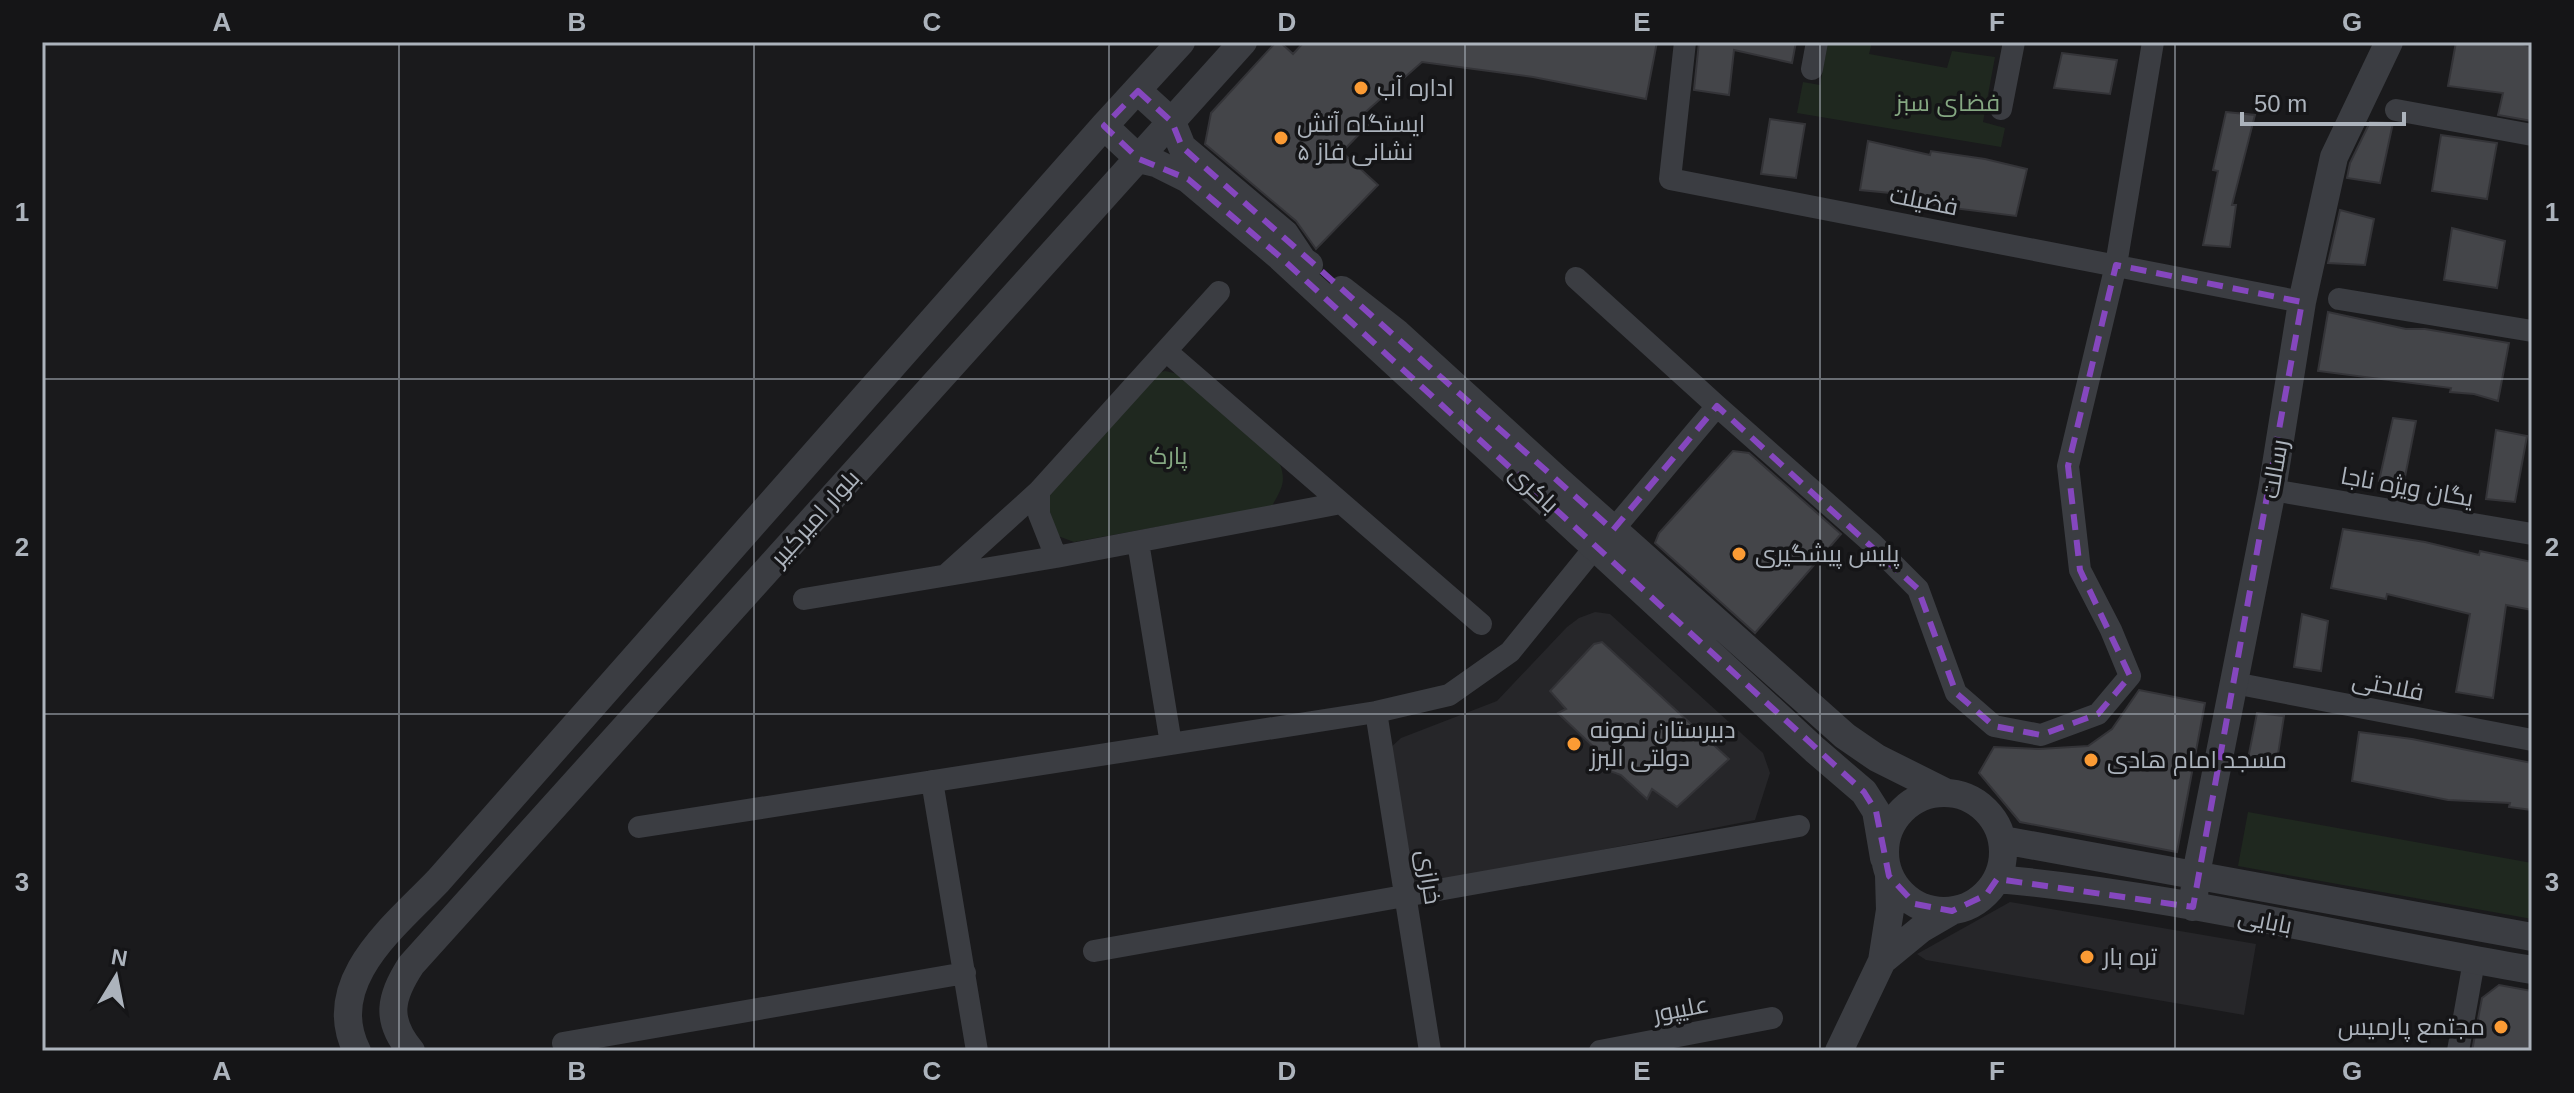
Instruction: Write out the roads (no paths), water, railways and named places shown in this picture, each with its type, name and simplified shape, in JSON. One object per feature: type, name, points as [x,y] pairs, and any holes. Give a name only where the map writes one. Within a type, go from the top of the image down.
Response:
[{"type":"street","name":"بلوار امیرکبیر","points":[[359,1051],[347,1024],[352,983],[363,962],[1181,42]]},
{"type":"street","name":"بلوار امیرکبیر","points":[[405,1042],[394,1021],[394,999],[400,981],[411,965],[1243,42]]},
{"type":"street","name":"فضیلت","points":[[1685,42],[1670,179],[2302,302]]},
{"type":"street","points":[[1812,69],[1817,42]]},
{"type":"street","points":[[2001,109],[2014,42]]},
{"type":"street","points":[[1576,278],[1873,544],[1918,589],[1956,693],[1994,726],[2041,735],[2098,714],[2130,676],[2111,630],[2080,570],[2068,466],[2116,265],[2153,42]]},
{"type":"street","name":"رسالت","points":[[2193,907],[2196,874],[2272,490],[2302,302],[2334,157],[2389,42]]},
{"type":"street","name":"باکری","points":[[1138,91],[1172,122],[1182,147],[1285,234],[1303,261],[1397,333],[1815,750],[1864,792],[1876,811],[1887,867]]},
{"type":"street","points":[[2396,110],[2532,135]]},
{"type":"street","points":[[1104,126],[1139,159]]},
{"type":"street","name":"باکری","points":[[1139,159],[1156,163],[1188,179],[1605,538],[1845,736],[1877,758],[1945,792]]},
{"type":"street","points":[[946,575],[1039,491],[1219,292]]},
{"type":"street","points":[[2339,299],[2532,331]]},
{"type":"street","points":[[1166,351],[1481,624]]},
{"type":"street","points":[[639,827],[1376,712],[1449,695],[1510,652],[1717,406]]},
{"type":"street","name":"یگان ویژه ناجا","points":[[2272,490],[2532,534]]},
{"type":"street","points":[[1039,491],[1039,514],[1056,557]]},
{"type":"street","points":[[804,599],[1056,557],[1341,503]]},
{"type":"street","points":[[1138,542],[1171,744]]},
{"type":"street","name":"فلاحتی","points":[[2234,683],[2532,740]]},
{"type":"street","name":"خرازی","points":[[1376,712],[1430,1051]]},
{"type":"street","points":[[932,781],[977,1051]]},
{"type":"street","points":[[1839,1051],[1882,961],[1890,910],[1885,837],[1893,819],[1907,804],[1925,795],[1945,792],[1965,796],[1983,806],[1996,821],[2003,840],[2003,860],[1997,879],[1986,895],[1921,929],[1882,961]]},
{"type":"street","points":[[1094,951],[1799,826]]},
{"type":"street","name":"بابایی","points":[[2003,840],[2532,937]]},
{"type":"street","points":[[1887,867],[1900,892],[1915,904],[1932,910],[1952,911]]},
{"type":"street","name":"بابایی","points":[[1997,879],[2060,885],[2193,907],[2532,970]]},
{"type":"street","points":[[379,944],[380,953],[393,966],[411,965]]},
{"type":"street","points":[[2458,1051],[2474,961]]},
{"type":"street","points":[[563,1043],[965,973]]},
{"type":"street","name":"علیپور","points":[[1600,1051],[1772,1018]]},
{"type":"street","points":[[359,1051],[368,1036],[378,1031],[389,1030],[405,1042]]},
{"type":"place","name":"اداره آب","points":[[1361,88]]},
{"type":"place","name":"ایستگاه آتش نشانی فاز ۵","points":[[1281,138]]},
{"type":"place","name":"پلیس پیشگیری","points":[[1739,554]]},
{"type":"place","name":"دبیرستان نمونه دولتی البرز","points":[[1574,744]]},
{"type":"place","name":"مسجد امام هادی","points":[[2091,760]]},
{"type":"place","name":"تره بار","points":[[2087,957]]},
{"type":"place","name":"مجتمع پارمیس","points":[[2501,1027]]},
{"type":"park label","name":"فضای سبز","points":[[1948,103]]},
{"type":"park label","name":"پارک","points":[[1168,456]]}]
